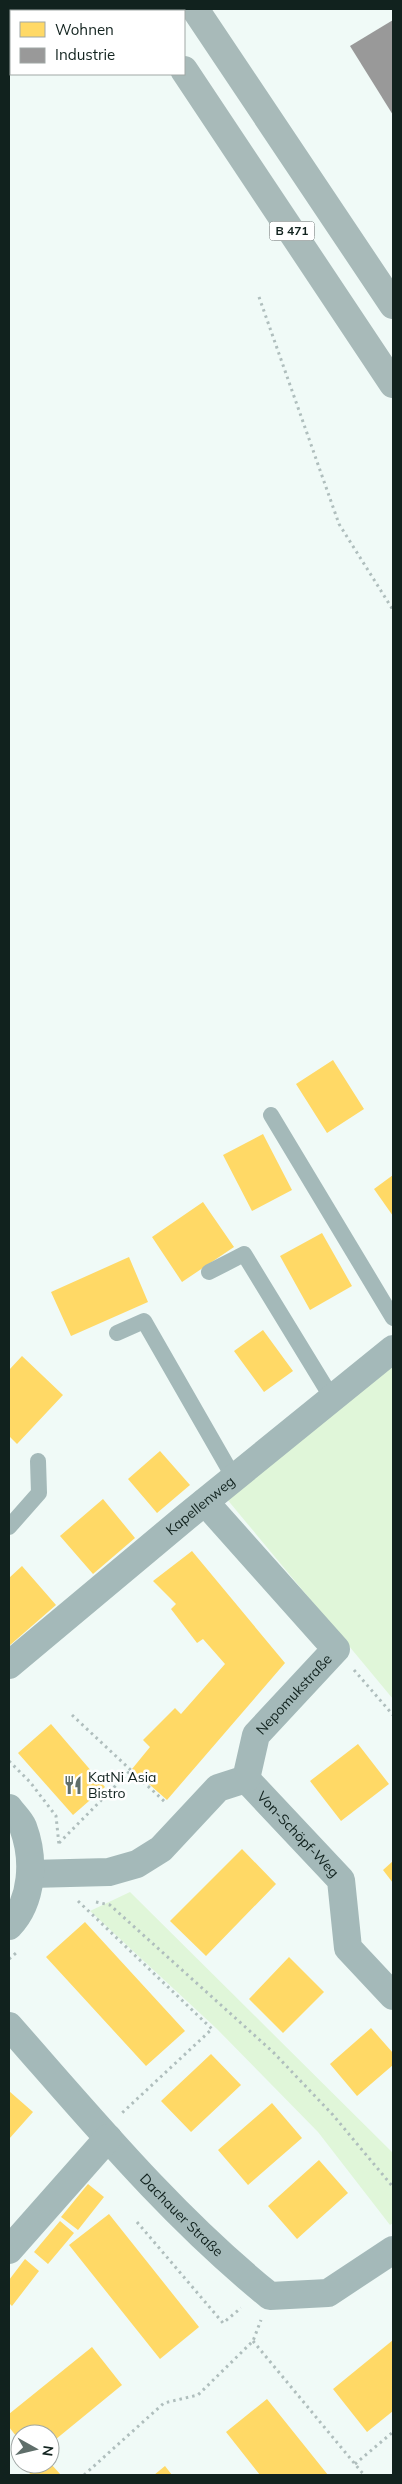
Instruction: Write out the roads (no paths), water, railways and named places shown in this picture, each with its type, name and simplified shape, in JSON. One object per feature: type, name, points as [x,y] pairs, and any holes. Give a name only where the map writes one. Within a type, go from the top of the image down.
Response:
[{"type":"highway","name":"B 471","points":[[195,9],[393,305]]},
{"type":"highway","points":[[213,9],[220,45]]},
{"type":"highway","name":"B 471","points":[[185,72],[393,384]]},
{"type":"street","name":"Kapellenweg","points":[[9,1665],[393,1349]]},
{"type":"street","name":"Nepomukstraße","points":[[205,1502],[336,1649],[256,1735],[246,1779]]},
{"type":"street","points":[[31,1874],[109,1872],[137,1864],[161,1849],[218,1788],[246,1779]]},
{"type":"street","name":"Von-Schöpf-Weg","points":[[246,1779],[341,1880],[348,1948],[393,1996]]},
{"type":"street","points":[[9,1926],[25,1900],[31,1874],[29,1850],[16,1817]]},
{"type":"street","name":"Dachauer Straße","points":[[9,2026],[105,2135],[215,2251],[266,2293],[328,2293],[393,2250]]},
{"type":"street","points":[[9,2250],[105,2135]]},
{"type":"lane","points":[[271,1115],[393,1318]]},
{"type":"lane","points":[[209,1272],[244,1254],[332,1398]]},
{"type":"lane","points":[[117,1332],[144,1321],[234,1478]]},
{"type":"lane","points":[[9,1527],[39,1493],[38,1461]]},
{"type":"place","name":"KatNi Asia Bistro","points":[[73,1785]]}]
